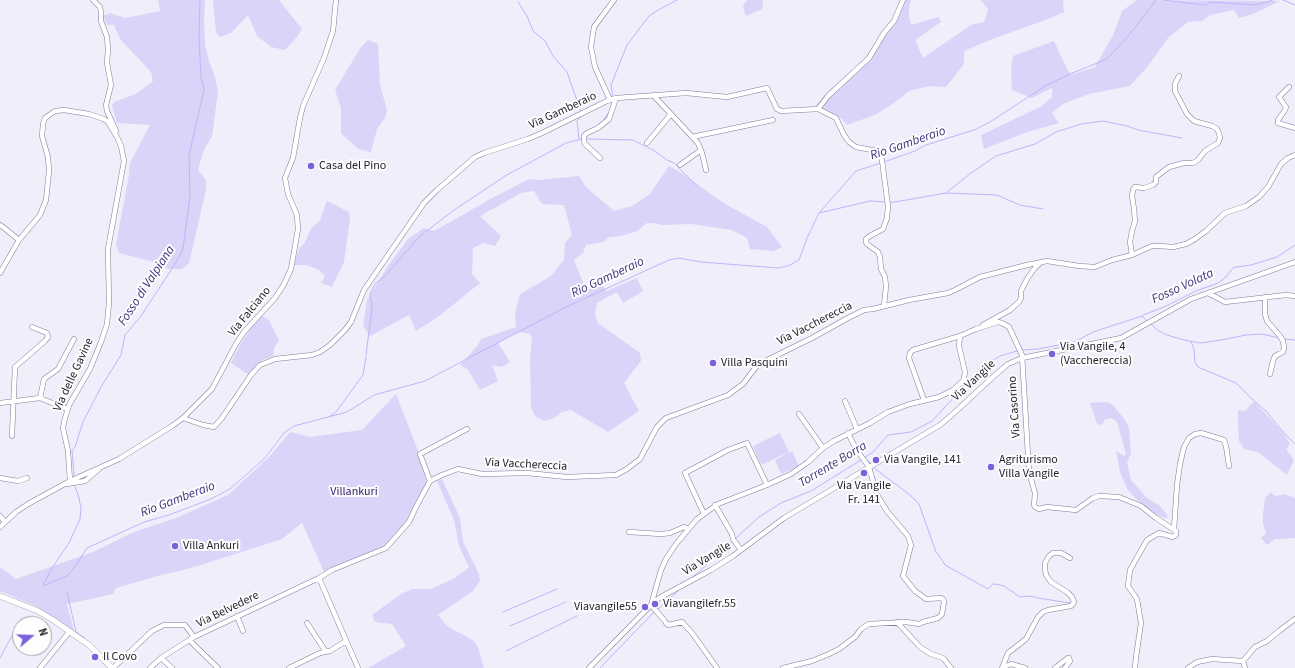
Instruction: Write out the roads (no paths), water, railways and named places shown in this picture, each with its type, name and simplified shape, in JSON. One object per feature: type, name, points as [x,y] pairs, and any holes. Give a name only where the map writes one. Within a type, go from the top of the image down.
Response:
[{"type":"main road","points":[[0,596],[38,611],[70,631],[113,668]]},
{"type":"street","name":"Via delle Gavine","points":[[93,0],[100,6],[101,21],[107,37],[107,63],[112,85],[106,105],[117,136]]},
{"type":"street","name":"Via Falciano","points":[[0,527],[16,512],[28,504],[64,484],[102,467],[130,452],[183,418],[212,389],[240,338],[253,321],[279,293],[291,269],[298,221],[286,188],[285,178],[295,150],[303,106],[324,58],[333,31],[336,0]]},
{"type":"street","points":[[610,100],[596,67],[591,47],[594,28],[614,0]]},
{"type":"street","points":[[818,109],[828,96],[869,58],[884,33],[894,21],[903,0]]},
{"type":"street","points":[[1132,255],[1130,242],[1134,221],[1134,209],[1132,196],[1135,187],[1144,188],[1153,185],[1156,182],[1156,177],[1169,167],[1184,163],[1193,163],[1218,143],[1220,138],[1217,129],[1194,121],[1187,114],[1174,91],[1175,84],[1179,76]]},
{"type":"street","points":[[1289,87],[1279,97],[1286,106],[1286,110],[1278,120],[1278,123],[1295,128]]},
{"type":"street","name":"Via Gamberaio","points":[[183,418],[214,427],[222,418],[251,374],[260,365],[275,359],[312,355],[327,348],[351,322],[364,290],[424,203],[475,157],[528,139],[616,98],[686,93],[727,97],[767,88],[777,110],[818,109],[836,118],[844,135],[853,145],[877,151],[882,160],[887,199],[886,224],[883,229],[866,239],[866,244],[878,252],[880,257],[881,269],[885,277],[886,286],[884,306]]},
{"type":"street","points":[[654,96],[699,145],[706,170]]},
{"type":"street","points":[[600,158],[585,144],[584,136],[598,128],[609,119],[616,98]]},
{"type":"street","name":"Via delle Gavine","points":[[0,273],[19,240],[40,215],[47,192],[49,162],[41,131],[45,118],[51,113],[58,111],[78,111],[99,117],[108,122],[117,136],[124,161],[108,249],[109,303],[107,324],[90,369],[67,409],[63,428],[68,451],[70,481]]},
{"type":"street","points":[[647,143],[671,114]]},
{"type":"street","points":[[692,137],[773,120]]},
{"type":"street","points":[[680,165],[701,150]]},
{"type":"street","name":"Via Vacchereccia","points":[[430,482],[442,475],[458,469],[482,474],[527,474],[567,477],[616,475],[627,470],[640,459],[657,427],[666,418],[724,397],[743,384],[759,364],[861,311],[948,293],[980,277],[1040,263],[1051,261],[1079,266],[1095,266],[1132,255],[1152,246],[1173,247],[1195,239],[1225,213],[1246,206],[1259,197],[1268,187],[1281,164],[1288,158],[1295,155]]},
{"type":"street","points":[[0,225],[19,240]]},
{"type":"street","name":"Via Vangile","points":[[589,668],[651,605],[662,597],[711,570],[784,518],[940,425],[1011,362],[1022,357],[1116,340],[1188,301],[1295,262]]},
{"type":"street","points":[[924,400],[909,358],[910,353],[913,350],[960,336],[1010,310],[1021,298],[1021,291],[1027,279],[1040,263]]},
{"type":"street","points":[[1208,293],[1225,302],[1286,295],[1295,296]]},
{"type":"street","points":[[1265,297],[1267,321],[1280,336],[1284,348],[1283,352],[1276,356],[1273,361],[1270,374]]},
{"type":"street","points":[[976,328],[998,322],[1006,325],[1011,331],[1022,357]]},
{"type":"street","points":[[12,436],[15,367],[48,337],[47,333],[32,326]]},
{"type":"street","name":"Via Vangile","points":[[651,605],[664,563],[676,544],[688,529],[715,505],[766,485],[796,470],[834,441],[895,409],[939,397],[948,393],[963,381],[965,372],[960,353],[960,336]]},
{"type":"street","points":[[40,398],[44,379],[58,369],[74,339]]},
{"type":"street","name":"Via Casorino","points":[[1022,357],[1029,472],[1035,493],[1035,508],[1039,509],[1047,507],[1076,510],[1093,498],[1099,496],[1119,497],[1141,506],[1156,518],[1174,529]]},
{"type":"street","points":[[0,403],[40,398],[67,409]]},
{"type":"street","points":[[845,401],[857,429]]},
{"type":"street","points":[[800,414],[823,448]]},
{"type":"street","points":[[358,668],[319,578],[332,570],[386,548],[409,522],[430,482],[420,454],[467,428]]},
{"type":"street","points":[[783,668],[812,661],[839,649],[855,636],[861,628],[869,624],[906,622],[919,624],[938,618],[942,614],[943,599],[926,599],[915,591],[903,576],[911,545],[908,536],[887,511],[877,495],[869,467],[848,433]]},
{"type":"street","points":[[1135,668],[1141,623],[1137,599],[1128,586],[1130,570],[1147,540],[1159,533],[1173,537],[1177,533],[1174,529],[1177,484],[1184,447],[1189,438],[1195,434],[1201,433],[1224,440],[1229,466]]},
{"type":"street","points":[[704,514],[685,473],[728,450],[747,443],[766,485]]},
{"type":"street","points":[[64,484],[85,481],[102,467]]},
{"type":"street","points":[[0,478],[18,481],[27,478]]},
{"type":"street","points":[[715,505],[732,534],[734,541],[741,550]]},
{"type":"street","points":[[0,516],[6,522]]},
{"type":"street","points":[[628,532],[661,534],[670,533],[684,527],[688,529]]},
{"type":"street","points":[[1003,668],[1008,653],[1026,639],[1038,617],[1043,612],[1071,606],[1073,604],[1074,602],[1072,597],[1051,582],[1045,569],[1045,563],[1049,556],[1053,553],[1061,553],[1070,558]]},
{"type":"street","name":"Via Belvedere","points":[[150,668],[161,658],[188,640],[319,578]]},
{"type":"street","points":[[655,593],[662,597]]},
{"type":"street","points":[[651,605],[668,625],[682,622],[692,633],[717,668]]},
{"type":"street","points":[[237,616],[243,632]]},
{"type":"street","points":[[1242,661],[1255,647],[1268,641],[1295,619]]},
{"type":"street","points":[[897,622],[920,647],[931,654],[943,658],[950,668]]},
{"type":"street","points":[[307,623],[326,652]]},
{"type":"street","points":[[113,668],[152,631],[164,625],[184,625],[194,637]]},
{"type":"street","points":[[40,668],[70,631]]},
{"type":"street","points":[[188,640],[218,668]]},
{"type":"street","points":[[289,668],[330,651],[346,641]]},
{"type":"street","points":[[161,658],[172,668]]},
{"type":"street","points":[[1055,668],[1069,658],[1070,661],[1065,668]]},
{"type":"street","points":[[1188,668],[1197,662],[1212,659],[1242,661]]},
{"type":"street","points":[[1242,661],[1245,668]]},
{"type":"street","points":[[1003,668],[1011,664],[1025,668]]},
{"type":"waterway","name":"Fosso di Valpiana","points":[[74,475],[72,451],[75,447],[83,422],[101,387],[121,355],[125,335],[141,316],[183,249],[190,196],[189,155],[204,90],[201,77],[199,39],[200,0]]},
{"type":"waterway","points":[[613,97],[611,85],[627,45],[649,16],[677,0]]},
{"type":"waterway","name":"Rio Gamberaio","points":[[884,162],[915,151],[926,145],[974,130],[990,122],[1045,86],[1107,59],[1129,35],[1156,0]]},
{"type":"waterway","points":[[1163,0],[1205,5],[1211,2],[1255,5],[1273,0]]},
{"type":"waterway","points":[[1283,0],[1295,5]]},
{"type":"waterway","points":[[518,2],[527,16],[533,31],[545,41],[553,56],[567,72],[581,112]]},
{"type":"waterway","points":[[603,121],[609,112]]},
{"type":"waterway","points":[[579,139],[577,121],[582,115]]},
{"type":"waterway","points":[[890,202],[946,193],[971,173],[996,156],[1035,144],[1056,132],[1081,124],[1103,121],[1138,130],[1182,138]]},
{"type":"waterway","points":[[428,230],[454,210],[505,176],[566,143],[582,139]]},
{"type":"waterway","points":[[585,139],[633,140],[674,163],[697,186]]},
{"type":"waterway","name":"Rio Gamberaio","points":[[43,586],[67,576],[87,548],[144,522],[169,515],[211,499],[230,489],[265,458],[284,433],[294,426],[347,412],[374,395],[425,381],[566,307],[669,260],[679,258],[701,262],[778,268],[788,266],[799,260],[807,238],[819,213],[856,171],[881,163]]},
{"type":"waterway","points":[[946,193],[997,195],[1020,205],[1043,209]]},
{"type":"waterway","points":[[819,213],[870,201],[886,202]]},
{"type":"waterway","points":[[366,355],[372,308],[370,294],[375,284],[385,276],[426,231]]},
{"type":"waterway","name":"Fosso Volata","points":[[1143,315],[1164,307],[1196,291],[1218,283],[1225,278],[1233,268],[1251,265],[1277,257],[1295,245]]},
{"type":"waterway","name":"Torrente Borra","points":[[1022,350],[1038,349],[1074,342],[1093,332],[1142,316],[1147,321]]},
{"type":"waterway","name":"Torrente Borra","points":[[1150,323],[1157,330],[1167,335],[1200,343],[1246,335],[1262,334],[1279,338]]},
{"type":"waterway","name":"Torrente Borra","points":[[1284,339],[1295,340]]},
{"type":"waterway","points":[[1191,342],[1194,349],[1195,362],[1198,367],[1236,383],[1265,410],[1295,444]]},
{"type":"waterway","name":"Torrente Borra","points":[[864,458],[873,452],[888,435],[911,432],[932,421],[982,367],[1000,356],[1017,351]]},
{"type":"waterway","points":[[330,416],[336,412],[363,375],[366,357]]},
{"type":"waterway","points":[[866,459],[871,464]]},
{"type":"waterway","name":"Torrente Borra","points":[[735,539],[759,517],[781,503],[811,491],[861,460]]},
{"type":"waterway","points":[[874,468],[910,495],[919,504],[936,552],[945,565],[988,589],[995,584],[1004,586],[1020,597],[1030,596],[1070,603]]},
{"type":"waterway","points":[[43,585],[52,568],[69,543],[80,519],[81,509],[75,486]]},
{"type":"waterway","name":"Torrente Borra","points":[[693,577],[732,542]]},
{"type":"waterway","points":[[503,612],[557,589]]},
{"type":"waterway","name":"Torrente Borra","points":[[658,609],[679,590]]},
{"type":"waterway","points":[[67,592],[76,632],[85,638]]},
{"type":"waterway","points":[[510,626],[566,602]]},
{"type":"waterway","name":"Torrente Borra","points":[[600,668],[654,612]]},
{"type":"waterway","points":[[506,651],[577,616]]},
{"type":"waterway","points":[[0,658],[12,636]]},
{"type":"place","name":"Casa del Pino","points":[[311,166]]},
{"type":"place","name":"Via Vangile, 4 (Vacchereccia)","points":[[1052,354]]},
{"type":"place","name":"Villa Pasquini","points":[[713,363]]},
{"type":"place","name":"Via Vangile, 141","points":[[876,460]]},
{"type":"place","name":"Agriturismo Villa Vangile","points":[[991,467]]},
{"type":"place","name":"Via Vangile Fr. 141","points":[[864,473]]},
{"type":"place","name":"Villa Ankuri","points":[[175,546]]},
{"type":"place","name":"Viavangilefr.55","points":[[655,604]]},
{"type":"place","name":"Viavangile55","points":[[645,607]]},
{"type":"place","name":"Il Covo","points":[[95,657]]},
{"type":"park label","name":"Villankuri","points":[[354,492]]}]
